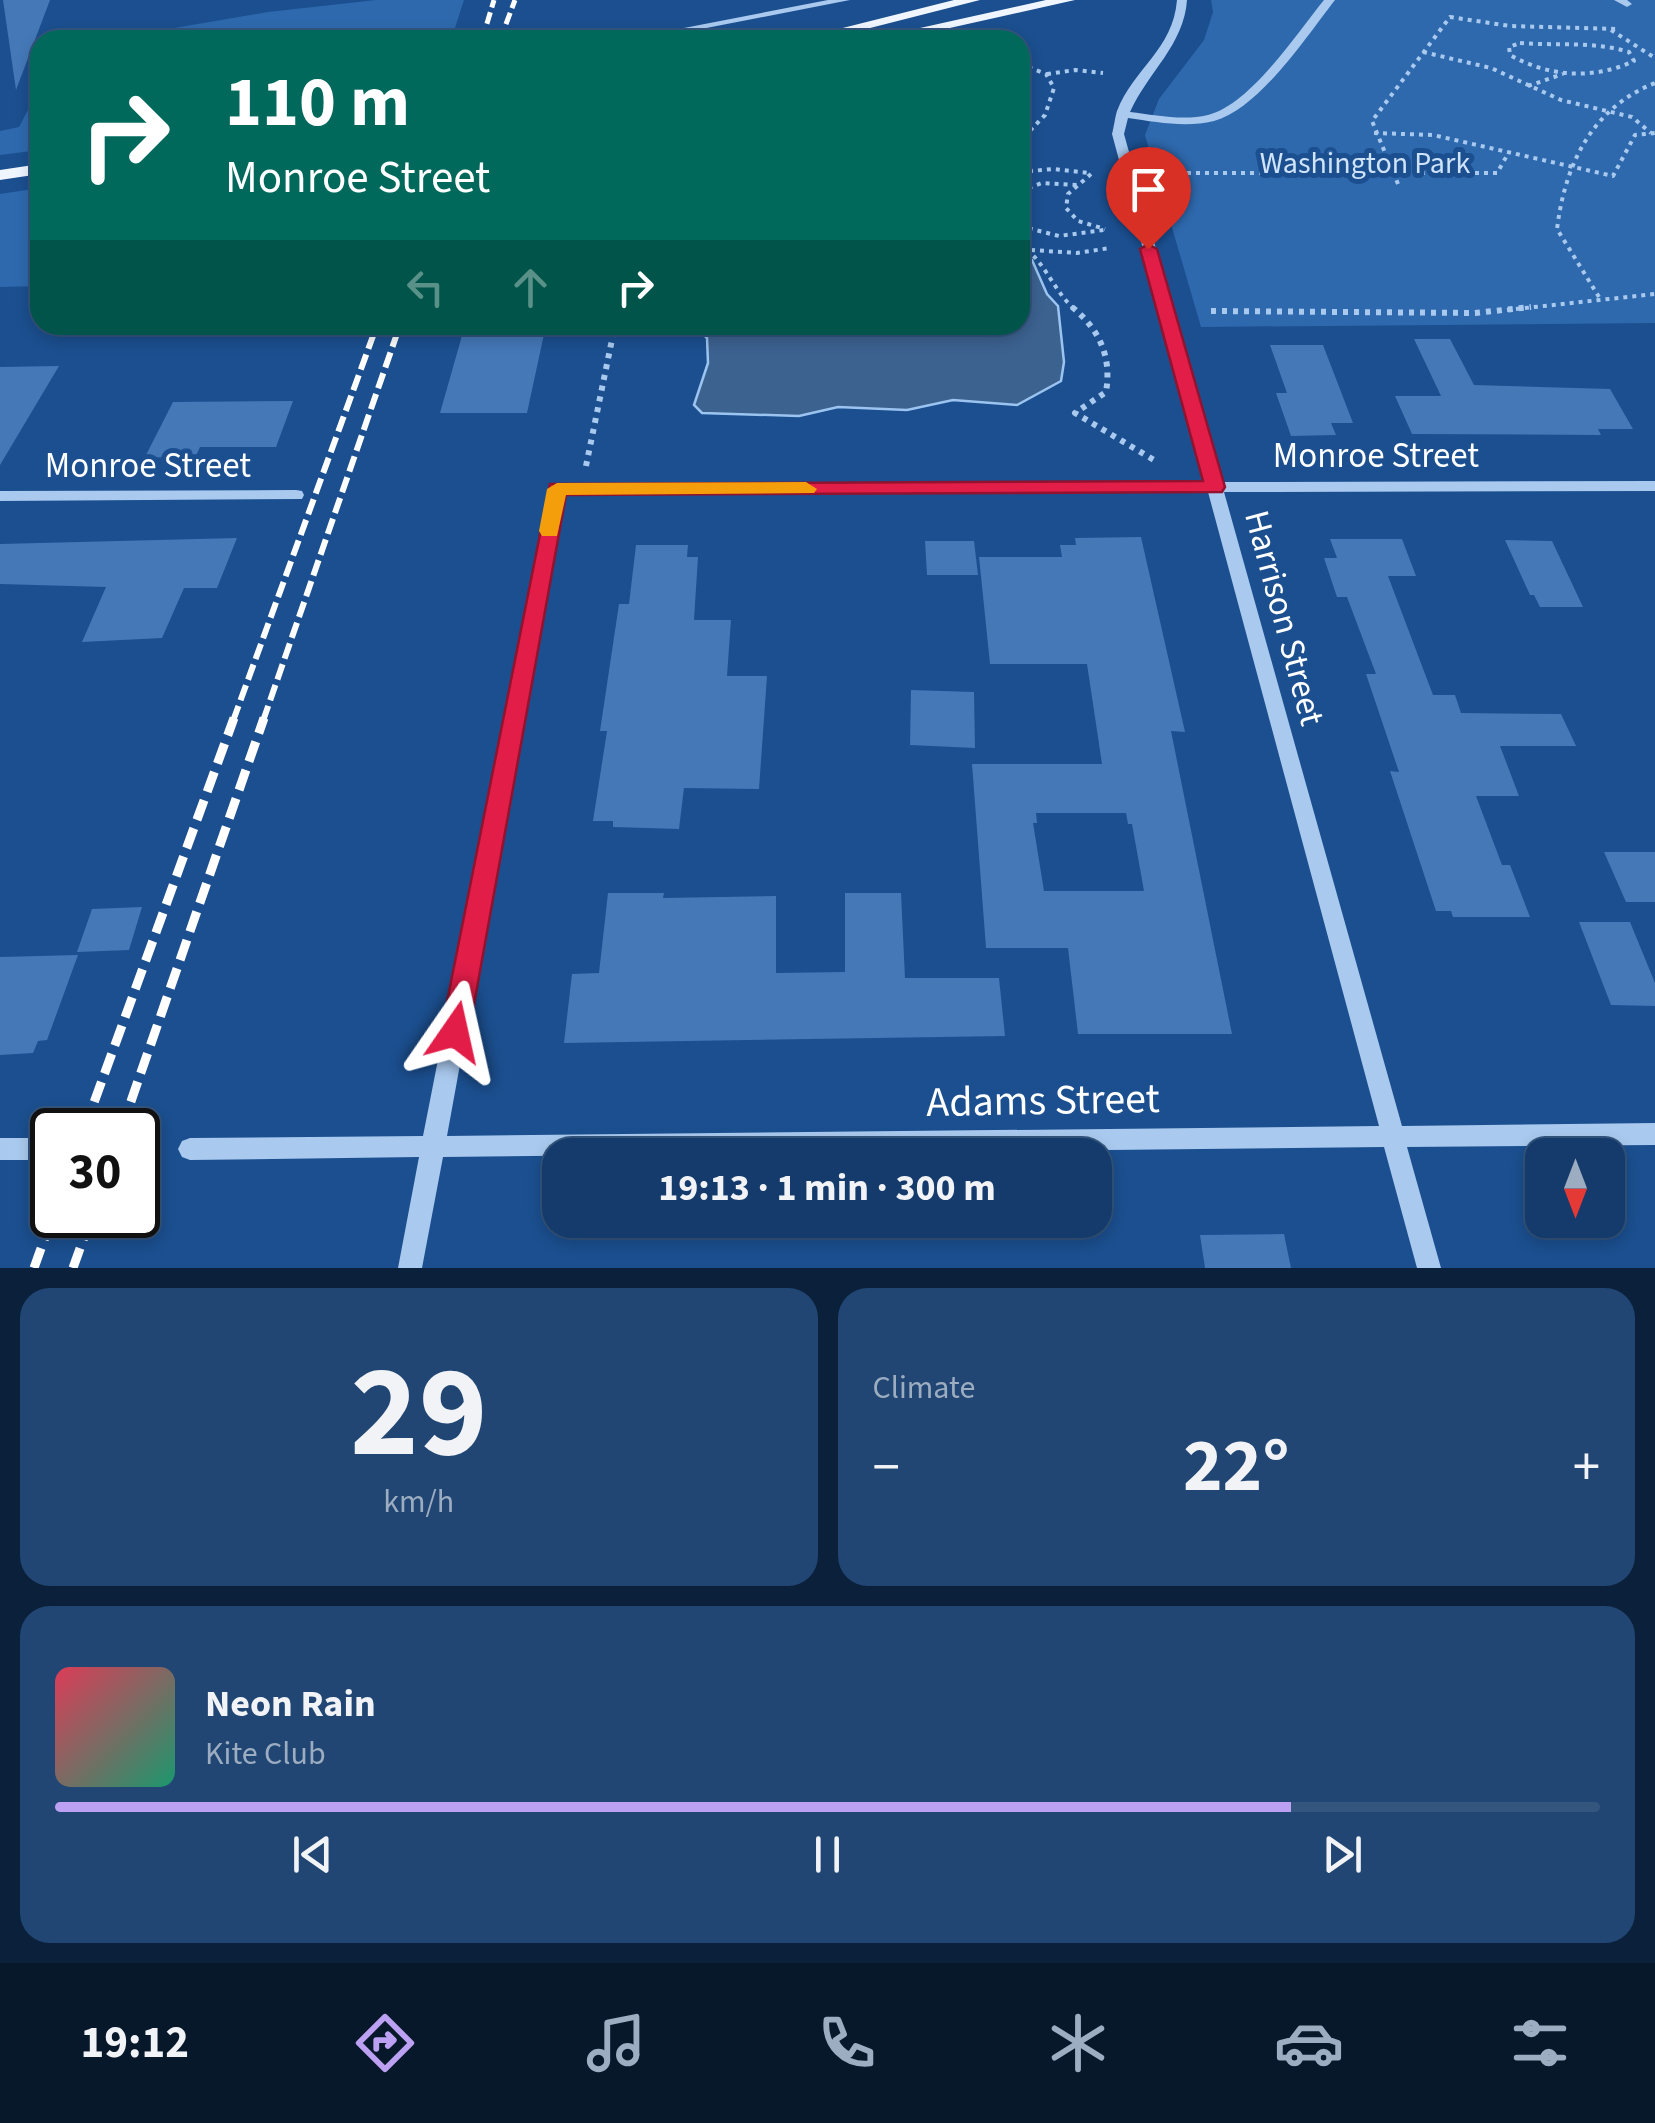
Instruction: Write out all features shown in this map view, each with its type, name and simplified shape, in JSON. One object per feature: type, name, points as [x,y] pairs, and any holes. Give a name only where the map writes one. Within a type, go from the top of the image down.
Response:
[{"type":"main road","points":[[846,30],[973,0]]},
{"type":"main road","points":[[922,30],[1068,0]]},
{"type":"main road","points":[[0,174],[30,170]]},
{"type":"street","points":[[682,30],[845,0]]},
{"type":"street","points":[[1182,0],[1183,16],[1174,39],[1138,80],[1120,114],[1168,118],[1224,113],[1249,93],[1330,0]]},
{"type":"street","name":"Harrison Street","points":[[1120,114],[1118,134],[1129,177],[1429,1268]]},
{"type":"street","name":"Monroe Street","points":[[433,1149],[557,489],[1655,486]]},
{"type":"street","name":"Monroe Street","points":[[0,496],[296,495]]},
{"type":"street","name":"Adams Street","points":[[190,1149],[1655,1134]]},
{"type":"street","points":[[0,1149],[30,1149]]},
{"type":"street","points":[[410,1268],[433,1149]]},
{"type":"path","points":[[1398,184],[1372,122],[1450,17],[1510,26],[1626,28]]},
{"type":"path","points":[[1611,30],[1655,58]]},
{"type":"path","points":[[1629,52],[1634,61],[1630,65],[1604,69],[1593,76],[1562,74],[1516,59],[1510,55],[1509,47],[1520,42],[1568,48],[1603,44],[1629,52],[1640,49]]},
{"type":"path","points":[[1423,52],[1491,68],[1562,100],[1632,117],[1653,133]]},
{"type":"path","points":[[1030,68],[1046,74],[1075,70],[1103,73]]},
{"type":"path","points":[[1030,132],[1045,115],[1054,94],[1046,74]]},
{"type":"path","points":[[1527,87],[1562,74]]},
{"type":"path","points":[[1599,297],[1558,229],[1568,166],[1623,97],[1655,83]]},
{"type":"path","points":[[1374,134],[1433,135],[1613,176],[1635,134],[1653,133]]},
{"type":"path","points":[[1169,174],[1497,173],[1508,152]]},
{"type":"path","points":[[1030,170],[1091,174],[1064,202],[1069,214],[1105,229],[1059,236],[1030,229]]},
{"type":"path","points":[[1030,187],[1042,183],[1079,185]]},
{"type":"path","points":[[1030,250],[1077,253],[1110,248]]},
{"type":"path","points":[[1030,250],[1044,262],[1054,289],[1097,326],[1102,338],[1109,383],[1106,392],[1075,413],[1159,463]]},
{"type":"path","points":[[1211,311],[1475,314],[1599,297],[1655,294]]},
{"type":"path","points":[[599,466],[586,466],[613,335]]},
{"type":"green space","points":[[376,0],[464,0],[454,30],[163,30],[268,12]]},
{"type":"green space","name":"Washington Park","points":[[1211,0],[1655,0],[1655,323],[1201,327],[1145,135],[1159,99],[1204,40],[1213,12]]},
{"type":"green space","points":[[30,106],[30,151],[0,155],[0,131],[19,127]]},
{"type":"green space","points":[[30,190],[30,286],[0,287],[0,194]]},
{"type":"shaded area","points":[[1030,258],[1047,294],[1058,306],[1064,362],[1061,381],[1017,405],[953,400],[907,410],[838,407],[799,416],[702,413],[694,405],[708,363],[704,335],[1030,335]]},
{"type":"building","points":[[3,0],[50,0],[39,30],[30,30],[30,53],[16,90]]},
{"type":"building","points":[[462,335],[544,335],[527,413],[440,413]]},
{"type":"building","points":[[1414,339],[1450,339],[1474,385],[1610,389],[1633,429],[1598,429],[1601,435],[1412,434],[1395,396],[1441,396]]},
{"type":"building","points":[[1270,345],[1323,345],[1353,423],[1331,423],[1336,435],[1291,436],[1276,393],[1287,393]]},
{"type":"building","points":[[59,366],[0,465],[0,367]]},
{"type":"building","points":[[293,401],[276,447],[200,447],[195,458],[145,457],[173,402]]},
{"type":"building","points":[[1141,537],[1185,732],[1171,731],[1232,1034],[1078,1034],[1068,948],[986,948],[972,764],[1102,764],[1087,664],[990,664],[979,557],[1062,557],[1060,545],[1076,545],[1075,538]],"holes":[[[1036,813],[1126,813],[1128,824],[1132,824],[1144,891],[1044,891],[1033,823],[1037,823]]]},
{"type":"building","points":[[237,538],[217,588],[184,588],[162,638],[82,642],[106,587],[0,584],[0,544]]},
{"type":"building","points":[[1330,539],[1402,539],[1416,576],[1388,576],[1433,695],[1455,695],[1461,713],[1561,714],[1576,746],[1500,746],[1519,796],[1476,796],[1502,865],[1510,865],[1530,917],[1453,917],[1451,911],[1436,911],[1390,771],[1399,772],[1366,674],[1376,674],[1347,597],[1337,597],[1324,558],[1337,558]]},
{"type":"building","points":[[1505,540],[1552,541],[1583,607],[1540,607],[1534,595],[1530,595]]},
{"type":"building","points":[[925,541],[974,541],[978,575],[927,575]]},
{"type":"building","points":[[636,545],[688,545],[687,557],[698,557],[694,620],[731,620],[727,676],[767,676],[759,789],[684,788],[679,829],[613,827],[613,821],[593,821],[607,731],[600,731],[619,604],[629,604]]},
{"type":"building","points":[[911,690],[974,692],[975,748],[910,745]]},
{"type":"building","points":[[1604,852],[1655,852],[1655,902],[1626,902]]},
{"type":"building","points":[[608,893],[664,893],[663,898],[776,896],[776,973],[845,972],[845,893],[901,893],[905,978],[999,978],[1005,1036],[564,1043],[572,974],[599,973]]},
{"type":"building","points":[[142,907],[129,950],[77,952],[92,909]]},
{"type":"building","points":[[1579,922],[1630,922],[1655,983],[1655,1006],[1611,1005]]},
{"type":"building","points":[[78,955],[47,1040],[38,1041],[33,1053],[0,1055],[0,957]]},
{"type":"building","points":[[1284,1234],[1291,1268],[1205,1268],[1200,1235]]},
{"type":"railway","points":[[485,30],[494,0]]},
{"type":"railway","points":[[504,30],[515,0]]},
{"type":"railway","points":[[233,721],[373,335]]},
{"type":"railway","points":[[263,721],[397,335]]},
{"type":"railway","points":[[92,1108],[234,718]]},
{"type":"railway","points":[[129,1108],[264,718]]},
{"type":"railway","points":[[34,1268],[45,1238]]},
{"type":"railway","points":[[73,1268],[84,1238]]},
{"type":"slow traffic","points":[[549,531],[557,489],[806,489]]},
{"type":"route","points":[[455,1032],[557,489],[1215,487],[1148,249]]}]
